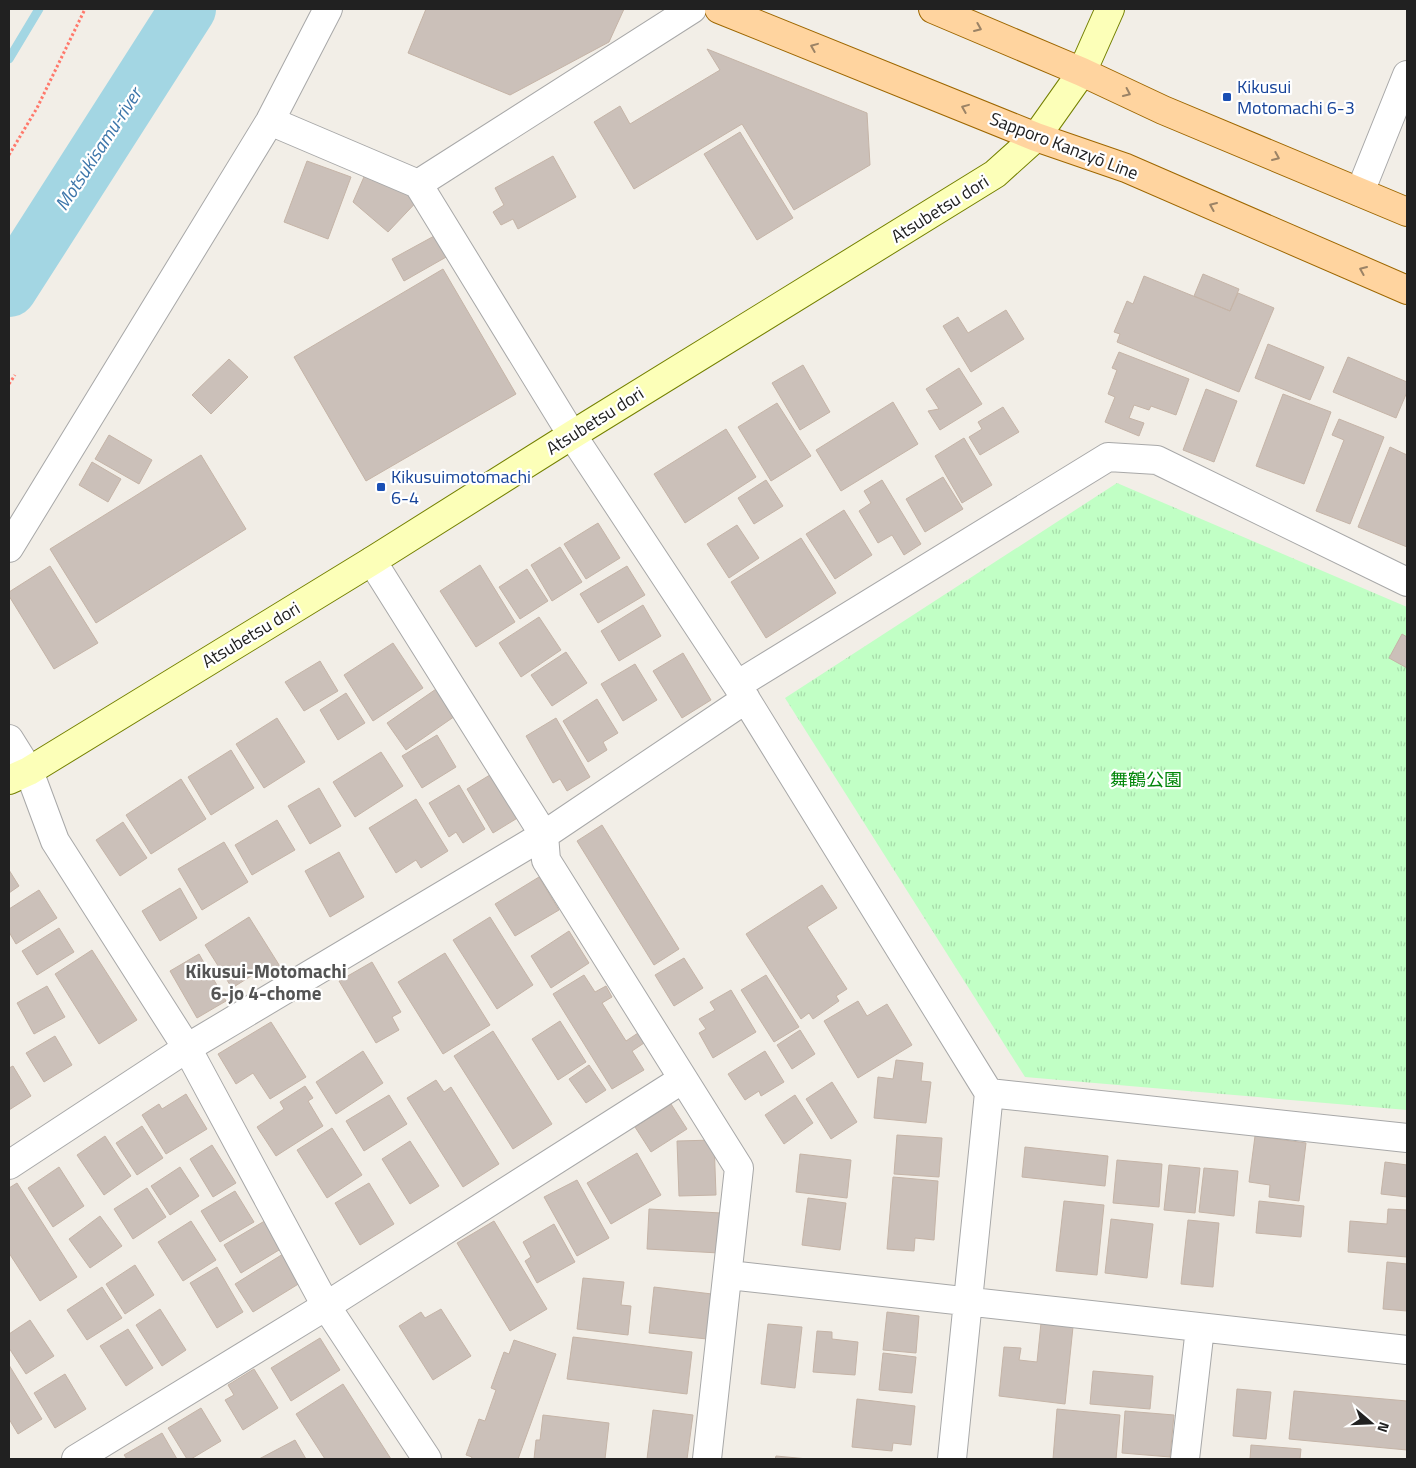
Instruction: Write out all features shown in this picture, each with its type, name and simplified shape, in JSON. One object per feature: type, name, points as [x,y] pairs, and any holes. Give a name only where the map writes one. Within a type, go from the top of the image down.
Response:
[{"type":"main road","name":"Sapporo Kanzyō Line","points":[[719,9],[1036,136],[1126,168],[1407,290]]},
{"type":"main road","points":[[933,9],[1082,72],[1163,110],[1407,212]]},
{"type":"street","points":[[9,548],[270,121],[328,9]]},
{"type":"street","points":[[418,184],[692,9]]},
{"type":"street","name":"Atsubetsu dori","points":[[9,789],[19,775],[372,561],[995,174],[1036,136],[1082,72],[1110,9]]},
{"type":"street","points":[[1360,192],[1407,75]]},
{"type":"street","points":[[270,121],[418,184],[572,435],[741,692],[989,1093],[970,1300],[952,1459]]},
{"type":"street","points":[[9,1165],[187,1048],[544,835],[741,692],[1108,457],[1157,460],[1407,582]]},
{"type":"street","points":[[372,561],[544,835],[546,860],[739,1168],[729,1275],[707,1459]]},
{"type":"street","points":[[9,739],[19,775],[55,841],[187,1048],[326,1306],[427,1459]]},
{"type":"street","points":[[76,1459],[326,1306],[683,1079]]},
{"type":"street","points":[[989,1093],[1407,1138]]},
{"type":"street","points":[[729,1275],[970,1300],[1200,1328],[1407,1350]]},
{"type":"street","points":[[1185,1459],[1200,1328]]},
{"type":"path","points":[[9,155],[37,108],[86,9]]},
{"type":"path","points":[[9,384],[15,375]]},
{"type":"green space","name":"舞鶴公園","points":[[1117,483],[1407,607],[1407,1110],[1025,1077],[785,698]]},
{"type":"building","points":[[426,9],[624,9],[609,42],[510,95],[408,53]]},
{"type":"building","points":[[707,49],[867,113],[870,165],[794,210],[742,124],[634,189],[594,122],[620,106],[630,124],[720,70]]},
{"type":"building","points":[[740,132],[793,218],[757,240],[704,154]]},
{"type":"building","points":[[553,156],[576,197],[518,229],[513,219],[501,225],[493,212],[504,205],[495,188]]},
{"type":"building","points":[[307,161],[351,177],[328,239],[284,222]]},
{"type":"building","points":[[367,170],[424,194],[388,232],[353,202]]},
{"type":"building","points":[[436,235],[448,256],[404,281],[392,259]]},
{"type":"building","points":[[443,269],[516,394],[366,481],[294,357]]},
{"type":"building","points":[[1203,274],[1239,289],[1230,311],[1194,296]]},
{"type":"building","points":[[1144,276],[1230,311],[1238,293],[1274,308],[1239,392],[1117,342],[1120,334],[1114,332],[1127,301],[1133,304]]},
{"type":"building","points":[[1006,310],[1024,339],[971,372],[943,326],[958,317],[968,333]]},
{"type":"building","points":[[1268,344],[1324,367],[1310,400],[1255,378]]},
{"type":"building","points":[[1119,352],[1189,379],[1176,415],[1151,406],[1149,410],[1134,405],[1129,418],[1144,423],[1139,436],[1105,422],[1115,397],[1108,394],[1117,370],[1112,368]]},
{"type":"building","points":[[1348,357],[1407,382],[1407,392],[1396,418],[1333,392]]},
{"type":"building","points":[[229,359],[248,377],[211,414],[192,395]]},
{"type":"building","points":[[803,365],[830,412],[800,430],[772,383]]},
{"type":"building","points":[[959,368],[982,404],[940,430],[928,411],[939,409],[926,389]]},
{"type":"building","points":[[1206,389],[1237,401],[1214,462],[1183,450]]},
{"type":"building","points":[[1283,394],[1331,412],[1304,484],[1256,466]]},
{"type":"building","points":[[893,402],[918,444],[841,491],[816,450]]},
{"type":"building","points":[[777,403],[811,456],[771,481],[738,427]]},
{"type":"building","points":[[1003,407],[1019,432],[980,455],[969,437],[982,429],[978,422]]},
{"type":"building","points":[[1339,419],[1384,437],[1350,524],[1316,511],[1344,440],[1332,435]]},
{"type":"building","points":[[726,429],[756,477],[685,523],[654,474]]},
{"type":"building","points":[[109,435],[152,460],[139,484],[95,459]]},
{"type":"building","points":[[964,438],[992,485],[962,503],[935,456]]},
{"type":"building","points":[[1390,447],[1407,455],[1407,547],[1358,527]]},
{"type":"building","points":[[201,455],[246,529],[96,623],[50,549]]},
{"type":"building","points":[[92,462],[121,479],[108,502],[79,485]]},
{"type":"building","points":[[943,477],[963,509],[925,532],[906,499]]},
{"type":"building","points":[[766,480],[783,506],[754,524],[738,498]]},
{"type":"building","points":[[882,480],[921,544],[904,555],[892,535],[878,543],[859,511],[871,503],[864,491]]},
{"type":"building","points":[[844,510],[872,555],[835,579],[806,534]]},
{"type":"building","points":[[598,523],[620,558],[586,579],[564,544]]},
{"type":"building","points":[[737,525],[759,558],[729,578],[707,544]]},
{"type":"building","points":[[801,538],[836,593],[766,638],[731,582]]},
{"type":"building","points":[[560,547],[582,582],[552,601],[531,565]]},
{"type":"building","points":[[480,565],[515,622],[476,647],[440,591]]},
{"type":"building","points":[[50,566],[98,643],[54,669],[9,596],[9,592]]},
{"type":"building","points":[[627,566],[645,595],[598,623],[580,594]]},
{"type":"building","points":[[527,569],[548,601],[520,619],[499,587]]},
{"type":"building","points":[[643,605],[661,636],[619,661],[601,631]]},
{"type":"building","points":[[539,617],[561,650],[521,677],[499,643]]},
{"type":"building","points":[[1402,634],[1407,637],[1407,668],[1389,658]]},
{"type":"building","points":[[393,643],[423,688],[373,721],[344,675]]},
{"type":"building","points":[[566,652],[587,683],[552,706],[531,675]]},
{"type":"building","points":[[683,653],[711,700],[682,718],[653,671]]},
{"type":"building","points":[[320,661],[338,691],[304,711],[285,682]]},
{"type":"building","points":[[635,664],[657,700],[623,721],[601,684]]},
{"type":"building","points":[[439,687],[458,714],[406,750],[387,723]]},
{"type":"building","points":[[346,693],[365,723],[338,740],[320,710]]},
{"type":"building","points":[[597,699],[618,733],[603,742],[607,750],[588,762],[563,721]]},
{"type":"building","points":[[277,718],[305,762],[264,788],[236,744]]},
{"type":"building","points":[[556,718],[590,777],[567,791],[560,779],[553,783],[526,736]]},
{"type":"building","points":[[437,735],[456,767],[422,788],[402,756]]},
{"type":"building","points":[[231,750],[254,788],[211,815],[188,777]]},
{"type":"building","points":[[381,752],[403,786],[355,817],[333,782]]},
{"type":"building","points":[[498,770],[524,814],[493,833],[467,789]]},
{"type":"building","points":[[181,779],[206,819],[151,854],[126,815]]},
{"type":"building","points":[[459,785],[485,829],[463,843],[456,832],[449,837],[429,803]]},
{"type":"building","points":[[319,788],[341,826],[310,844],[288,806]]},
{"type":"building","points":[[416,799],[448,851],[421,868],[416,860],[396,873],[369,828]]},
{"type":"building","points":[[277,820],[295,850],[252,875],[235,845]]},
{"type":"building","points":[[123,822],[147,858],[120,876],[96,840]]},
{"type":"building","points":[[602,825],[679,949],[654,965],[577,841]]},
{"type":"building","points":[[224,842],[248,882],[202,910],[178,869]]},
{"type":"building","points":[[339,852],[364,897],[330,917],[305,871]]},
{"type":"building","points":[[9,870],[19,886],[9,893]]},
{"type":"building","points":[[539,877],[559,910],[515,936],[495,904]]},
{"type":"building","points":[[822,885],[837,908],[807,927],[847,989],[836,996],[839,1001],[813,1019],[809,1013],[801,1019],[746,934]]},
{"type":"building","points":[[180,888],[197,918],[160,941],[142,911]]},
{"type":"building","points":[[39,890],[57,918],[16,944],[9,932],[9,909]]},
{"type":"building","points":[[249,917],[281,968],[261,980],[256,973],[232,988],[205,945]]},
{"type":"building","points":[[490,917],[533,985],[497,1009],[453,940]]},
{"type":"building","points":[[59,928],[74,952],[37,975],[22,951]]},
{"type":"building","points":[[569,931],[589,963],[551,988],[531,956]]},
{"type":"building","points":[[92,950],[137,1020],[99,1044],[55,974]]},
{"type":"building","points":[[445,953],[490,1025],[443,1054],[398,982]]},
{"type":"building","points":[[199,954],[226,1001],[197,1018],[170,971]]},
{"type":"building","points":[[684,958],[703,988],[674,1006],[655,975]]},
{"type":"building","points":[[372,962],[401,1012],[392,1017],[399,1030],[376,1043],[339,981]]},
{"type":"building","points":[[584,975],[595,992],[606,986],[612,997],[602,1003],[626,1041],[638,1033],[644,1043],[632,1051],[644,1070],[612,1089],[553,994]]},
{"type":"building","points":[[766,975],[799,1027],[774,1042],[741,990]]},
{"type":"building","points":[[47,986],[65,1017],[34,1034],[17,1003]]},
{"type":"building","points":[[731,990],[756,1032],[713,1058],[699,1033],[706,1029],[699,1019],[715,1010],[710,1002]]},
{"type":"building","points":[[858,1001],[867,1016],[887,1004],[912,1045],[858,1078],[824,1021]]},
{"type":"building","points":[[560,1021],[586,1062],[558,1080],[532,1039]]},
{"type":"building","points":[[271,1022],[306,1077],[270,1099],[253,1073],[236,1084],[218,1054]]},
{"type":"building","points":[[800,1030],[815,1054],[792,1069],[777,1045]]},
{"type":"building","points":[[493,1031],[552,1124],[513,1149],[454,1056]]},
{"type":"building","points":[[55,1036],[72,1065],[44,1082],[26,1053]]},
{"type":"building","points":[[363,1051],[383,1083],[336,1114],[316,1082]]},
{"type":"building","points":[[765,1051],[784,1082],[761,1096],[759,1091],[745,1100],[728,1074]]},
{"type":"building","points":[[896,1060],[923,1063],[921,1081],[931,1082],[926,1123],[874,1118],[878,1077],[893,1079]]},
{"type":"building","points":[[589,1065],[606,1090],[586,1103],[569,1079]]},
{"type":"building","points":[[13,1066],[31,1096],[9,1110],[9,1068]]},
{"type":"building","points":[[436,1080],[444,1092],[451,1087],[499,1164],[463,1187],[407,1098]]},
{"type":"building","points":[[832,1082],[857,1122],[831,1139],[806,1099]]},
{"type":"building","points":[[305,1086],[313,1098],[308,1101],[323,1126],[276,1156],[257,1127],[284,1109],[280,1102]]},
{"type":"building","points":[[186,1094],[207,1129],[166,1154],[142,1115],[159,1104],[162,1109]]},
{"type":"building","points":[[389,1095],[407,1124],[364,1151],[346,1121]]},
{"type":"building","points":[[795,1095],[813,1123],[784,1144],[765,1115]]},
{"type":"building","points":[[671,1104],[687,1129],[651,1152],[635,1127]]},
{"type":"building","points":[[142,1126],[163,1158],[137,1175],[116,1143]]},
{"type":"building","points":[[332,1128],[362,1175],[327,1198],[297,1150]]},
{"type":"building","points":[[897,1135],[942,1138],[939,1177],[894,1174]]},
{"type":"building","points":[[105,1136],[131,1176],[104,1195],[77,1155]]},
{"type":"building","points":[[1255,1136],[1306,1143],[1299,1201],[1269,1197],[1270,1185],[1249,1182]]},
{"type":"building","points":[[714,1140],[716,1195],[679,1196],[677,1141]]},
{"type":"building","points":[[410,1141],[439,1186],[410,1204],[382,1159]]},
{"type":"building","points":[[212,1145],[236,1183],[213,1197],[190,1159]]},
{"type":"building","points":[[1025,1147],[1108,1156],[1105,1186],[1022,1177]]},
{"type":"building","points":[[637,1153],[661,1195],[611,1224],[587,1183]]},
{"type":"building","points":[[800,1154],[851,1160],[847,1198],[796,1192]]},
{"type":"building","points":[[1117,1160],[1162,1164],[1159,1207],[1113,1203]]},
{"type":"building","points":[[1385,1162],[1407,1165],[1407,1197],[1381,1194]]},
{"type":"building","points":[[1169,1165],[1200,1168],[1195,1213],[1164,1210]]},
{"type":"building","points":[[59,1167],[84,1206],[53,1227],[28,1188]]},
{"type":"building","points":[[180,1167],[199,1196],[170,1215],[151,1186]]},
{"type":"building","points":[[1204,1168],[1238,1171],[1234,1216],[1199,1212]]},
{"type":"building","points":[[893,1177],[938,1181],[934,1240],[915,1238],[914,1251],[887,1249]]},
{"type":"building","points":[[577,1180],[609,1238],[577,1256],[544,1197]]},
{"type":"building","points":[[17,1183],[77,1277],[40,1301],[9,1253],[9,1188]]},
{"type":"building","points":[[369,1183],[394,1224],[360,1245],[335,1203]]},
{"type":"building","points":[[147,1188],[166,1217],[133,1239],[114,1209]]},
{"type":"building","points":[[235,1191],[254,1222],[220,1242],[201,1211]]},
{"type":"building","points":[[808,1198],[846,1203],[840,1250],[802,1245]]},
{"type":"building","points":[[1064,1201],[1104,1205],[1097,1275],[1056,1271]]},
{"type":"building","points":[[1259,1201],[1304,1206],[1301,1237],[1256,1233]]},
{"type":"building","points":[[649,1209],[721,1213],[719,1253],[647,1249]]},
{"type":"building","points":[[1388,1209],[1407,1210],[1407,1257],[1348,1252],[1350,1221],[1387,1224]]},
{"type":"building","points":[[100,1216],[122,1246],[90,1268],[69,1239]]},
{"type":"building","points":[[268,1219],[284,1247],[241,1273],[224,1245]]},
{"type":"building","points":[[1111,1219],[1153,1224],[1147,1278],[1105,1273]]},
{"type":"building","points":[[1188,1220],[1219,1223],[1213,1287],[1181,1284]]},
{"type":"building","points":[[191,1221],[216,1260],[183,1281],[158,1242]]},
{"type":"building","points":[[494,1221],[547,1309],[510,1331],[457,1243]]},
{"type":"building","points":[[554,1224],[575,1262],[537,1283],[525,1261],[531,1257],[523,1242]]},
{"type":"building","points":[[283,1254],[300,1283],[253,1312],[235,1284]]},
{"type":"building","points":[[1387,1262],[1407,1264],[1407,1311],[1383,1309]]},
{"type":"building","points":[[135,1265],[154,1295],[125,1314],[106,1284]]},
{"type":"building","points":[[217,1267],[243,1312],[217,1328],[190,1283]]},
{"type":"building","points":[[583,1278],[624,1282],[621,1305],[631,1306],[628,1335],[577,1329]]},
{"type":"building","points":[[102,1287],[122,1318],[87,1340],[67,1310]]},
{"type":"building","points":[[654,1287],[712,1294],[707,1339],[649,1333]]},
{"type":"building","points":[[160,1309],[186,1350],[162,1366],[136,1325]]},
{"type":"building","points":[[441,1309],[471,1356],[433,1380],[399,1326],[421,1312],[425,1318]]},
{"type":"building","points":[[887,1312],[919,1316],[916,1353],[883,1350]]},
{"type":"building","points":[[30,1320],[54,1356],[26,1374],[9,1348],[9,1334]]},
{"type":"building","points":[[1041,1323],[1073,1327],[1065,1404],[999,1396],[1004,1347],[1021,1348],[1019,1360],[1037,1362]]},
{"type":"building","points":[[768,1324],[802,1327],[795,1388],[761,1384]]},
{"type":"building","points":[[128,1329],[153,1368],[126,1386],[100,1346]]},
{"type":"building","points":[[817,1331],[832,1332],[832,1339],[858,1342],[855,1375],[813,1372]]},
{"type":"building","points":[[573,1337],[692,1352],[687,1394],[567,1379]]},
{"type":"building","points":[[320,1338],[340,1370],[291,1401],[271,1368]]},
{"type":"building","points":[[514,1340],[556,1354],[518,1459],[471,1459],[472,1457],[466,1455],[479,1419],[485,1421],[496,1390],[491,1388],[504,1352],[509,1354]]},
{"type":"building","points":[[883,1353],[916,1357],[912,1393],[879,1390]]},
{"type":"building","points":[[9,1365],[42,1419],[18,1434],[9,1419]]},
{"type":"building","points":[[254,1369],[278,1408],[243,1430],[225,1400],[234,1395],[228,1385]]},
{"type":"building","points":[[1093,1371],[1153,1376],[1150,1409],[1090,1404]]},
{"type":"building","points":[[65,1374],[86,1409],[55,1428],[34,1393]]},
{"type":"building","points":[[343,1384],[391,1459],[325,1459],[296,1414]]},
{"type":"building","points":[[1237,1389],[1271,1392],[1266,1439],[1233,1436]]},
{"type":"building","points":[[1294,1391],[1407,1401],[1407,1450],[1289,1439]]},
{"type":"building","points":[[857,1399],[915,1406],[911,1445],[893,1443],[892,1451],[852,1447]]},
{"type":"building","points":[[201,1408],[221,1441],[191,1459],[187,1459],[168,1428]]},
{"type":"building","points":[[1057,1409],[1120,1415],[1116,1459],[1053,1459]]},
{"type":"building","points":[[653,1410],[693,1415],[687,1459],[647,1459]]},
{"type":"building","points":[[1125,1411],[1174,1415],[1170,1457],[1122,1453]]},
{"type":"building","points":[[543,1415],[609,1423],[605,1459],[534,1459],[536,1440],[540,1440]]},
{"type":"building","points":[[162,1433],[177,1459],[127,1459],[124,1455]]},
{"type":"building","points":[[295,1440],[306,1459],[259,1459]]},
{"type":"building","points":[[1251,1445],[1301,1449],[1300,1459],[1250,1459]]},
{"type":"building","points":[[776,1456],[808,1459],[775,1459]]},
{"type":"waterway","points":[[9,59],[39,9]]},
{"type":"waterway","name":"Motsukisamu-river","points":[[9,289],[188,9]]},
{"type":"place","name":"Kikusui Motomachi 6-3","points":[[1227,97]]},
{"type":"place","name":"Kikusuimotomachi 6-4","points":[[381,487]]},
{"type":"district","name":"Kikusui-Motomachi 6-jo 4-chome","points":[[266,982]]}]
